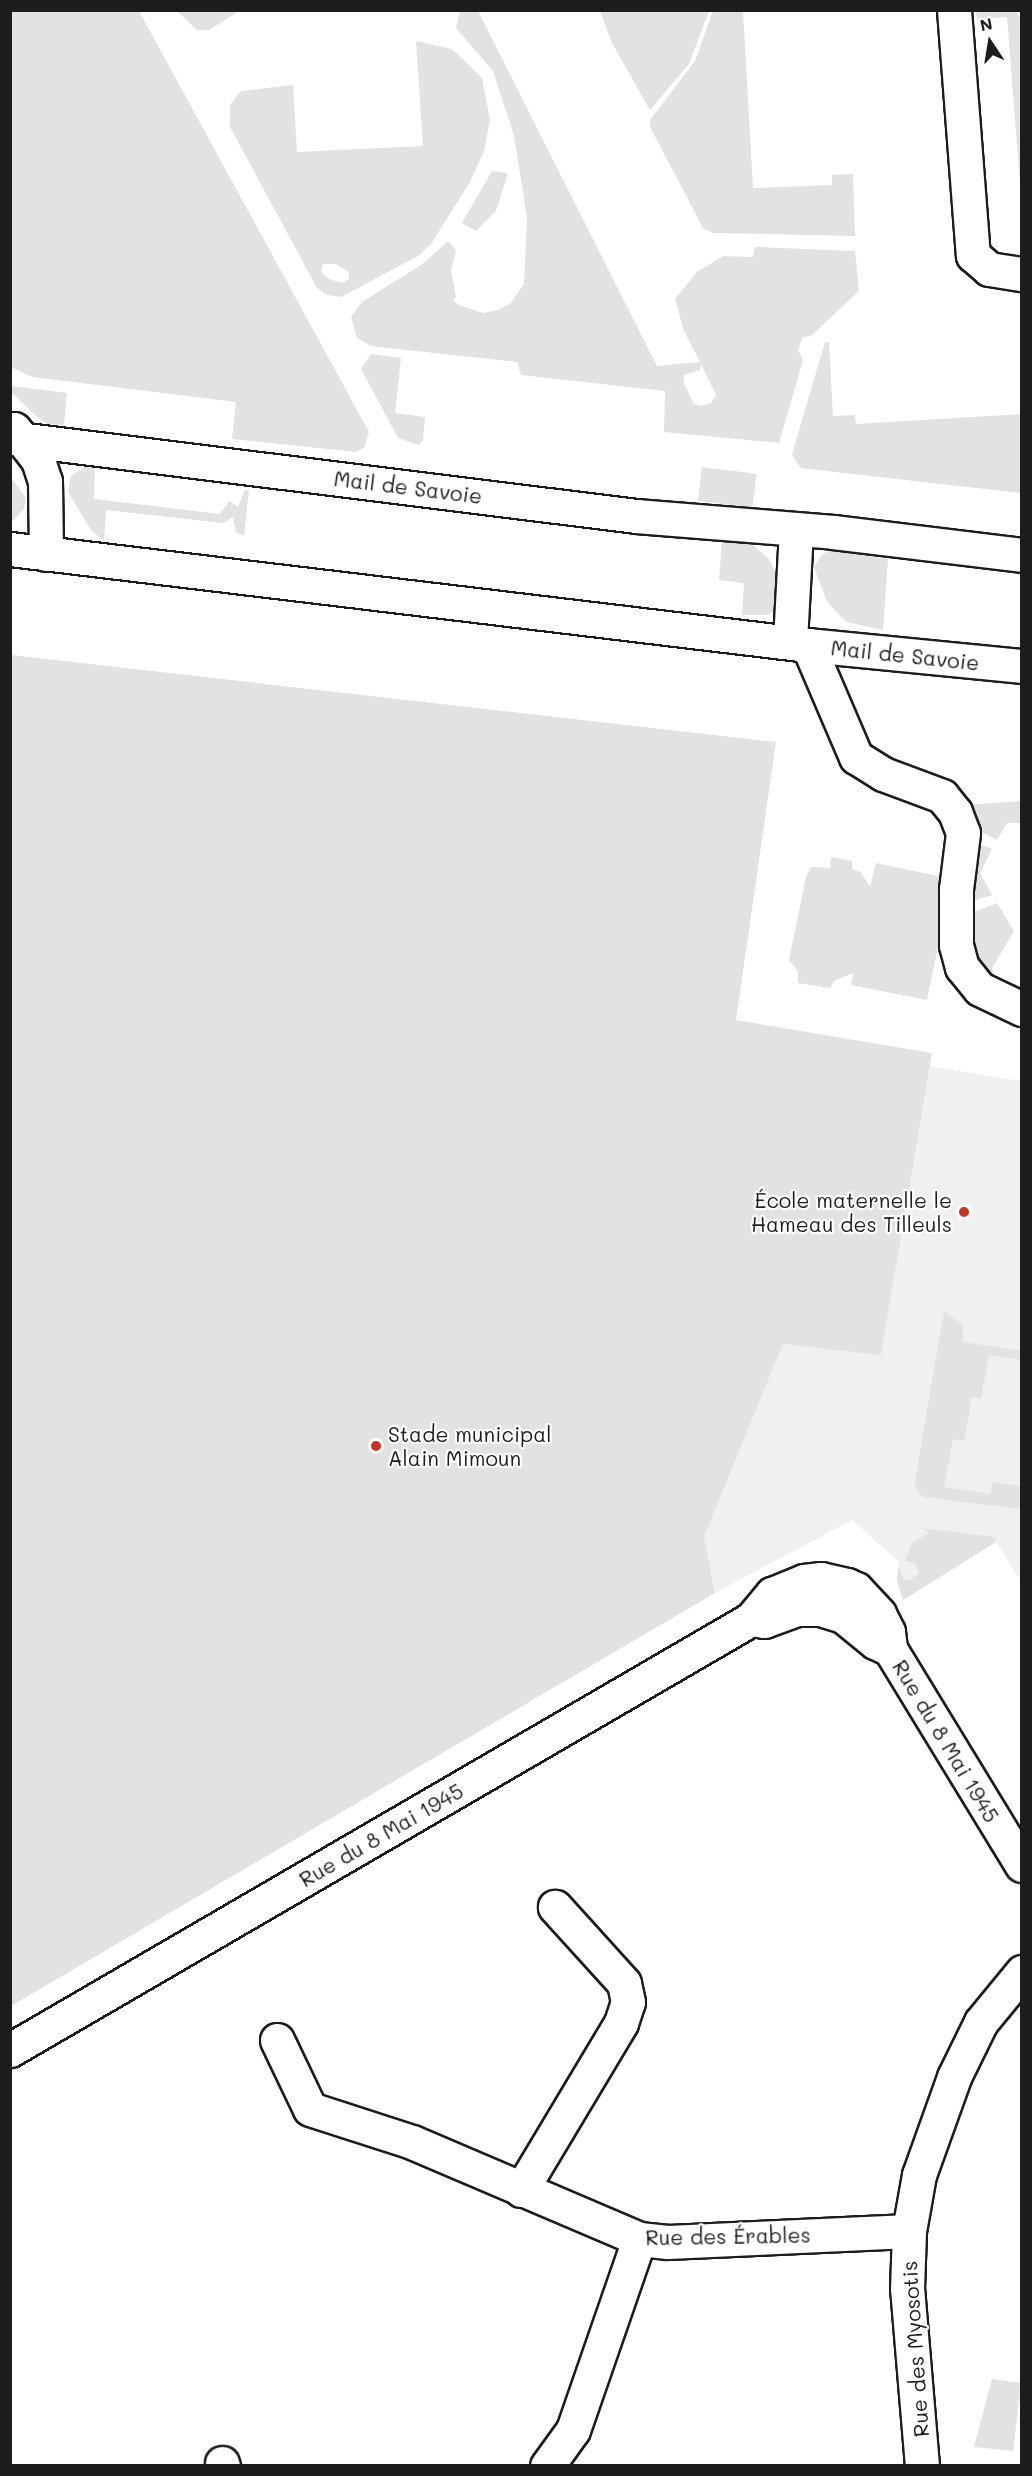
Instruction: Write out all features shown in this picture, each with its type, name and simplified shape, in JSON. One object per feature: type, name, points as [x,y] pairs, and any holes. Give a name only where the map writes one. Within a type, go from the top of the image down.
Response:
[{"type":"street","points":[[954,10],[973,255],[989,269],[1022,274]]},
{"type":"street","name":"Mail de Savoie","points":[[14,433],[252,469],[422,487],[636,516],[796,529],[1022,555]]},
{"type":"street","name":"Mail de Savoie","points":[[14,433],[38,460],[45,481],[46,554]]},
{"type":"street","points":[[796,529],[799,643],[856,757],[883,774],[942,796],[955,812],[963,833],[956,889],[956,945],[962,967],[980,989],[1022,1009]]},
{"type":"street","name":"Mail de Savoie","points":[[10,549],[799,643],[1022,666]]},
{"type":"street","name":"Rue du 8 Mai 1945","points":[[10,2050],[751,1619],[764,1600],[780,1589],[804,1581],[829,1580],[856,1589],[868,1600],[888,1632],[890,1648],[1022,1865]]},
{"type":"street","points":[[521,2190],[621,2023],[628,2002],[624,1983],[555,1907]]},
{"type":"street","name":"Rue des Myosotis","points":[[922,2466],[907,2289],[909,2231],[920,2175],[954,2077],[981,2022],[1022,1971]]},
{"type":"street","name":"Rue des Érables","points":[[278,2040],[310,2109],[411,2142],[639,2239],[668,2242],[909,2231]]},
{"type":"street","points":[[548,2466],[573,2430],[639,2239]]},
{"type":"shaded area","points":[[11,10],[139,11],[369,432],[364,448],[356,452],[232,439],[236,402],[32,377],[11,367]]},
{"type":"shaded area","points":[[177,11],[239,11],[209,30],[197,30]]},
{"type":"shaded area","points":[[460,11],[478,11],[657,366],[700,362],[684,331],[675,299],[697,272],[723,256],[753,257],[755,247],[855,251],[859,291],[811,336],[803,337],[798,350],[803,360],[779,443],[664,432],[665,391],[521,375],[517,362],[371,346],[357,338],[351,317],[362,302],[424,263],[448,241],[456,250],[451,270],[456,297],[453,300],[459,305],[483,313],[498,310],[510,304],[524,284],[527,217],[514,136],[493,71],[456,28]],"holes":[[[701,364],[716,395],[711,403],[701,406],[694,404],[684,383],[684,375],[700,370]]]},
{"type":"shaded area","points":[[600,11],[709,11],[689,64],[650,110],[612,43]]},
{"type":"shaded area","points":[[713,11],[743,11],[753,188],[832,185],[832,175],[853,174],[855,236],[713,233],[703,228],[650,127],[650,120],[695,61]]},
{"type":"shaded area","points":[[976,11],[1016,11],[1021,20],[1021,196],[1007,17],[977,19]]},
{"type":"shaded area","points":[[416,41],[452,49],[482,78],[490,120],[484,151],[470,182],[431,244],[418,256],[341,297],[327,295],[317,288],[230,127],[230,105],[241,91],[293,85],[297,152],[423,146]],"holes":[[[323,264],[336,264],[349,272],[349,279],[342,283],[329,279],[321,272]]]},
{"type":"shaded area","points":[[492,171],[508,173],[496,211],[476,231],[462,223]]},
{"type":"shaded area","points":[[825,342],[829,342],[833,416],[855,415],[856,424],[1021,414],[1021,493],[800,468],[792,454]]},
{"type":"shaded area","points":[[371,354],[401,358],[395,413],[425,417],[423,440],[419,445],[398,438],[361,369]]},
{"type":"shaded area","points":[[12,386],[67,393],[64,425],[48,424],[36,416],[11,392]]},
{"type":"shaded area","points":[[86,466],[95,466],[94,499],[220,514],[229,501],[238,507],[245,489],[249,491],[244,536],[236,532],[233,517],[223,523],[106,510],[104,541],[91,530],[68,492],[71,476]]},
{"type":"shaded area","points":[[702,467],[757,474],[752,507],[698,501]]},
{"type":"shaded area","points":[[10,476],[26,498],[24,509],[11,523]]},
{"type":"shaded area","points":[[722,540],[753,545],[769,559],[782,584],[780,608],[767,615],[742,615],[744,583],[719,580]]},
{"type":"shaded area","points":[[830,551],[888,559],[883,630],[846,622],[826,600],[814,567],[822,554]]},
{"type":"shaded area","name":"Stade municipal Alain Mimoun","points":[[11,655],[776,742],[736,1020],[932,1053],[881,1355],[783,1344],[704,1537],[715,1593],[11,2006]]},
{"type":"shaded area","points":[[1021,801],[1021,823],[1007,823],[997,840],[971,827],[966,805]]},
{"type":"shaded area","points":[[972,842],[992,849],[980,873],[992,895],[963,904]]},
{"type":"shaded area","points":[[831,857],[852,861],[852,869],[860,872],[870,886],[876,863],[952,879],[927,1000],[851,985],[853,973],[834,981],[830,988],[798,983],[798,971],[789,960],[806,877],[811,867],[830,868]]},
{"type":"shaded area","points":[[997,903],[1014,931],[992,968],[998,984],[1016,984],[1016,996],[985,984],[963,916]]},
{"type":"shaded area","name":"École maternelle le Hameau des Tilleuls","points":[[930,1066],[1021,1081],[1021,1581],[996,1542],[903,1600],[897,1581],[899,1562],[852,1520],[715,1593],[704,1537],[783,1344],[881,1354]]},
{"type":"shaded area","points":[[944,1311],[963,1326],[963,1342],[1021,1351],[1022,1360],[989,1355],[981,1399],[972,1397],[964,1441],[953,1439],[944,1487],[990,1494],[993,1482],[1021,1486],[1020,1509],[924,1497],[917,1492],[915,1482]]},
{"type":"shaded area","points":[[922,1528],[995,1537],[996,1542],[903,1600],[897,1581],[898,1566],[904,1580],[911,1580],[919,1572],[915,1563],[905,1561],[912,1543],[929,1533]]},
{"type":"shaded area","points":[[992,2379],[1021,2383],[1013,2451],[974,2447]]},
{"type":"place","name":"École maternelle le Hameau des Tilleuls","points":[[964,1212]]},
{"type":"place","name":"Stade municipal Alain Mimoun","points":[[376,1446]]}]
